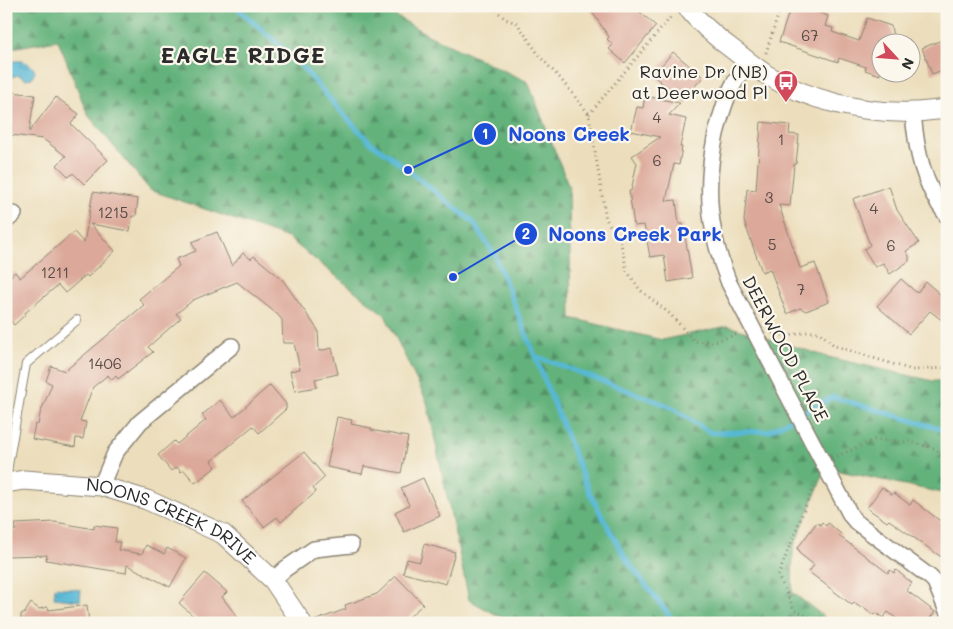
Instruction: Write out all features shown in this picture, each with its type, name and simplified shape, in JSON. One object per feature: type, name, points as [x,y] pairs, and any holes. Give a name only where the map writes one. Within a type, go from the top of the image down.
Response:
[{"type":"street","points":[[686,6],[694,17],[720,40],[758,58],[768,76],[819,98],[883,111],[913,112],[947,109]]},
{"type":"street","name":"DEERWOOD PLACE","points":[[758,58],[732,87],[720,120],[713,150],[709,176],[709,202],[722,264],[729,283],[851,516],[856,522],[935,582],[947,611]]},
{"type":"street","points":[[913,112],[915,138],[922,171],[930,190],[947,216]]},
{"type":"street","points":[[101,486],[115,453],[140,422],[232,346]]},
{"type":"street","name":"NOONS CREEK DRIVE","points":[[6,483],[24,480],[101,486],[147,500],[223,534],[273,580],[302,623]]},
{"type":"street","points":[[273,580],[285,569],[314,549],[351,544]]},
{"type":"lane","points":[[6,476],[26,364],[77,320]]},
{"type":"path","points":[[492,6],[504,19],[517,22],[541,58],[589,114],[606,219],[621,244],[627,271],[640,290],[670,314],[694,341],[711,342],[734,336]]},
{"type":"path","points":[[758,58],[781,6]]},
{"type":"path","points":[[589,114],[670,17]]},
{"type":"path","points":[[754,330],[789,336],[806,332],[819,332],[835,346],[912,370],[947,368]]},
{"type":"path","points":[[822,623],[795,611],[778,576],[822,462],[874,440],[910,442],[934,448],[947,458]]},
{"type":"green space","points":[[6,6],[379,6],[428,35],[528,82],[569,187],[571,318],[662,340],[728,326],[828,357],[933,381],[947,381],[947,494],[826,468],[793,549],[792,592],[832,623],[512,623],[469,600],[427,402],[385,315],[288,238],[150,190],[88,115],[58,40],[6,49]]},
{"type":"water","points":[[14,61],[30,64],[34,69],[32,78],[26,79],[18,75],[12,77],[6,72],[7,64]]},
{"type":"water","points":[[55,587],[81,590],[80,601],[54,598]]},
{"type":"building","points":[[588,6],[633,6],[656,26],[625,63],[609,49],[613,45],[607,39],[609,37]]},
{"type":"building","points":[[791,6],[801,6],[828,16],[825,26],[833,28],[832,32],[859,41],[867,18],[891,26],[892,32],[870,32],[870,72],[865,70],[866,67],[839,58],[838,62],[779,42]]},
{"type":"building","points":[[947,38],[947,68],[932,74],[922,48]]},
{"type":"building","points":[[673,52],[703,77],[682,101],[653,75]]},
{"type":"building","points":[[6,91],[35,95],[29,132],[56,97],[79,114],[71,124],[108,160],[84,184],[73,173],[69,177],[57,165],[66,156],[43,139],[11,135],[12,121],[6,120]]},
{"type":"building","points":[[645,96],[680,103],[669,115],[686,119],[680,147],[682,147],[679,165],[674,164],[666,201],[676,200],[679,224],[683,224],[692,278],[668,282],[664,255],[650,257],[644,225],[634,226],[629,191],[631,191],[637,163],[632,156],[660,137],[631,131],[637,107],[643,108]]},
{"type":"building","points":[[761,122],[790,125],[789,134],[799,135],[790,206],[779,205],[800,268],[815,263],[829,302],[806,311],[800,308],[787,314],[770,269],[762,272],[744,221],[747,189],[756,190]]},
{"type":"building","points":[[889,186],[897,210],[919,243],[906,251],[909,261],[890,274],[883,263],[875,267],[864,249],[870,245],[853,199]]},
{"type":"building","points":[[93,192],[138,199],[136,216],[132,216],[130,231],[90,224],[115,251],[88,277],[86,275],[65,293],[58,285],[14,325],[6,315],[6,280],[15,272],[20,278],[74,232],[84,243]]},
{"type":"building","points":[[217,232],[232,266],[243,253],[251,259],[254,256],[282,279],[318,330],[319,351],[332,348],[338,374],[315,379],[317,387],[295,391],[290,371],[300,369],[294,343],[283,343],[282,320],[237,282],[193,300],[176,314],[181,318],[148,347],[153,352],[118,379],[116,376],[112,380],[108,375],[93,387],[80,421],[86,422],[83,439],[76,438],[75,447],[32,439],[35,424],[38,425],[40,414],[52,384],[46,381],[51,366],[65,371],[144,305],[139,299],[179,266],[176,259],[196,251],[192,242]]},
{"type":"building","points":[[901,279],[917,293],[926,282],[947,300],[947,324],[930,311],[909,334],[877,306]]},
{"type":"building","points":[[270,385],[286,404],[286,409],[259,433],[253,426],[211,461],[216,467],[195,483],[184,470],[181,472],[177,467],[171,471],[158,455],[174,441],[177,444],[206,420],[202,415],[220,400],[234,417]]},
{"type":"building","points":[[337,417],[352,420],[351,424],[371,428],[371,430],[408,437],[401,473],[364,466],[362,474],[327,467]]},
{"type":"building","points":[[304,452],[325,477],[313,488],[316,492],[281,522],[277,517],[264,527],[242,501]]},
{"type":"building","points":[[423,478],[440,516],[404,532],[395,512],[409,505],[401,488]]},
{"type":"building","points":[[882,487],[910,505],[913,500],[947,526],[947,561],[889,520],[887,522],[867,508]]},
{"type":"building","points":[[55,522],[94,529],[94,525],[117,528],[115,542],[120,542],[118,550],[142,554],[146,545],[164,554],[167,548],[186,558],[170,587],[127,565],[126,573],[46,560],[47,555],[6,556],[6,531],[16,530],[15,524]]},
{"type":"building","points":[[817,522],[820,525],[822,522],[826,526],[828,523],[841,534],[839,536],[888,573],[890,570],[894,573],[896,570],[912,583],[906,590],[935,612],[926,623],[902,623],[888,612],[883,618],[876,613],[874,615],[862,606],[861,608],[854,603],[852,605],[809,572],[814,565],[799,553],[800,551],[797,549]]},
{"type":"building","points":[[424,544],[455,552],[446,584],[403,573],[407,559],[420,562]]},
{"type":"building","points":[[205,573],[227,592],[222,597],[242,623],[201,623],[179,603]]},
{"type":"building","points":[[396,576],[423,604],[403,623],[314,623],[314,621],[346,609],[345,605],[377,594]]},
{"type":"building","points":[[31,603],[39,609],[48,607],[49,610],[87,605],[89,623],[19,623],[21,614],[24,614]]},
{"type":"waterway","points":[[235,6],[295,59],[371,143],[389,155],[473,222],[495,256],[590,494],[626,559],[675,623]]},
{"type":"waterway","points":[[535,356],[669,406],[711,433],[769,431],[833,397],[947,431]]},
{"type":"place","name":"Ravine Dr (NB) at Deerwood Pl","points":[[786,103]]},
{"type":"place","name":"Noons Creek","points":[[408,170]]},
{"type":"place","name":"Noons Creek Park","points":[[453,277]]},
{"type":"district","name":"EAGLE RIDGE","points":[[243,55]]}]
